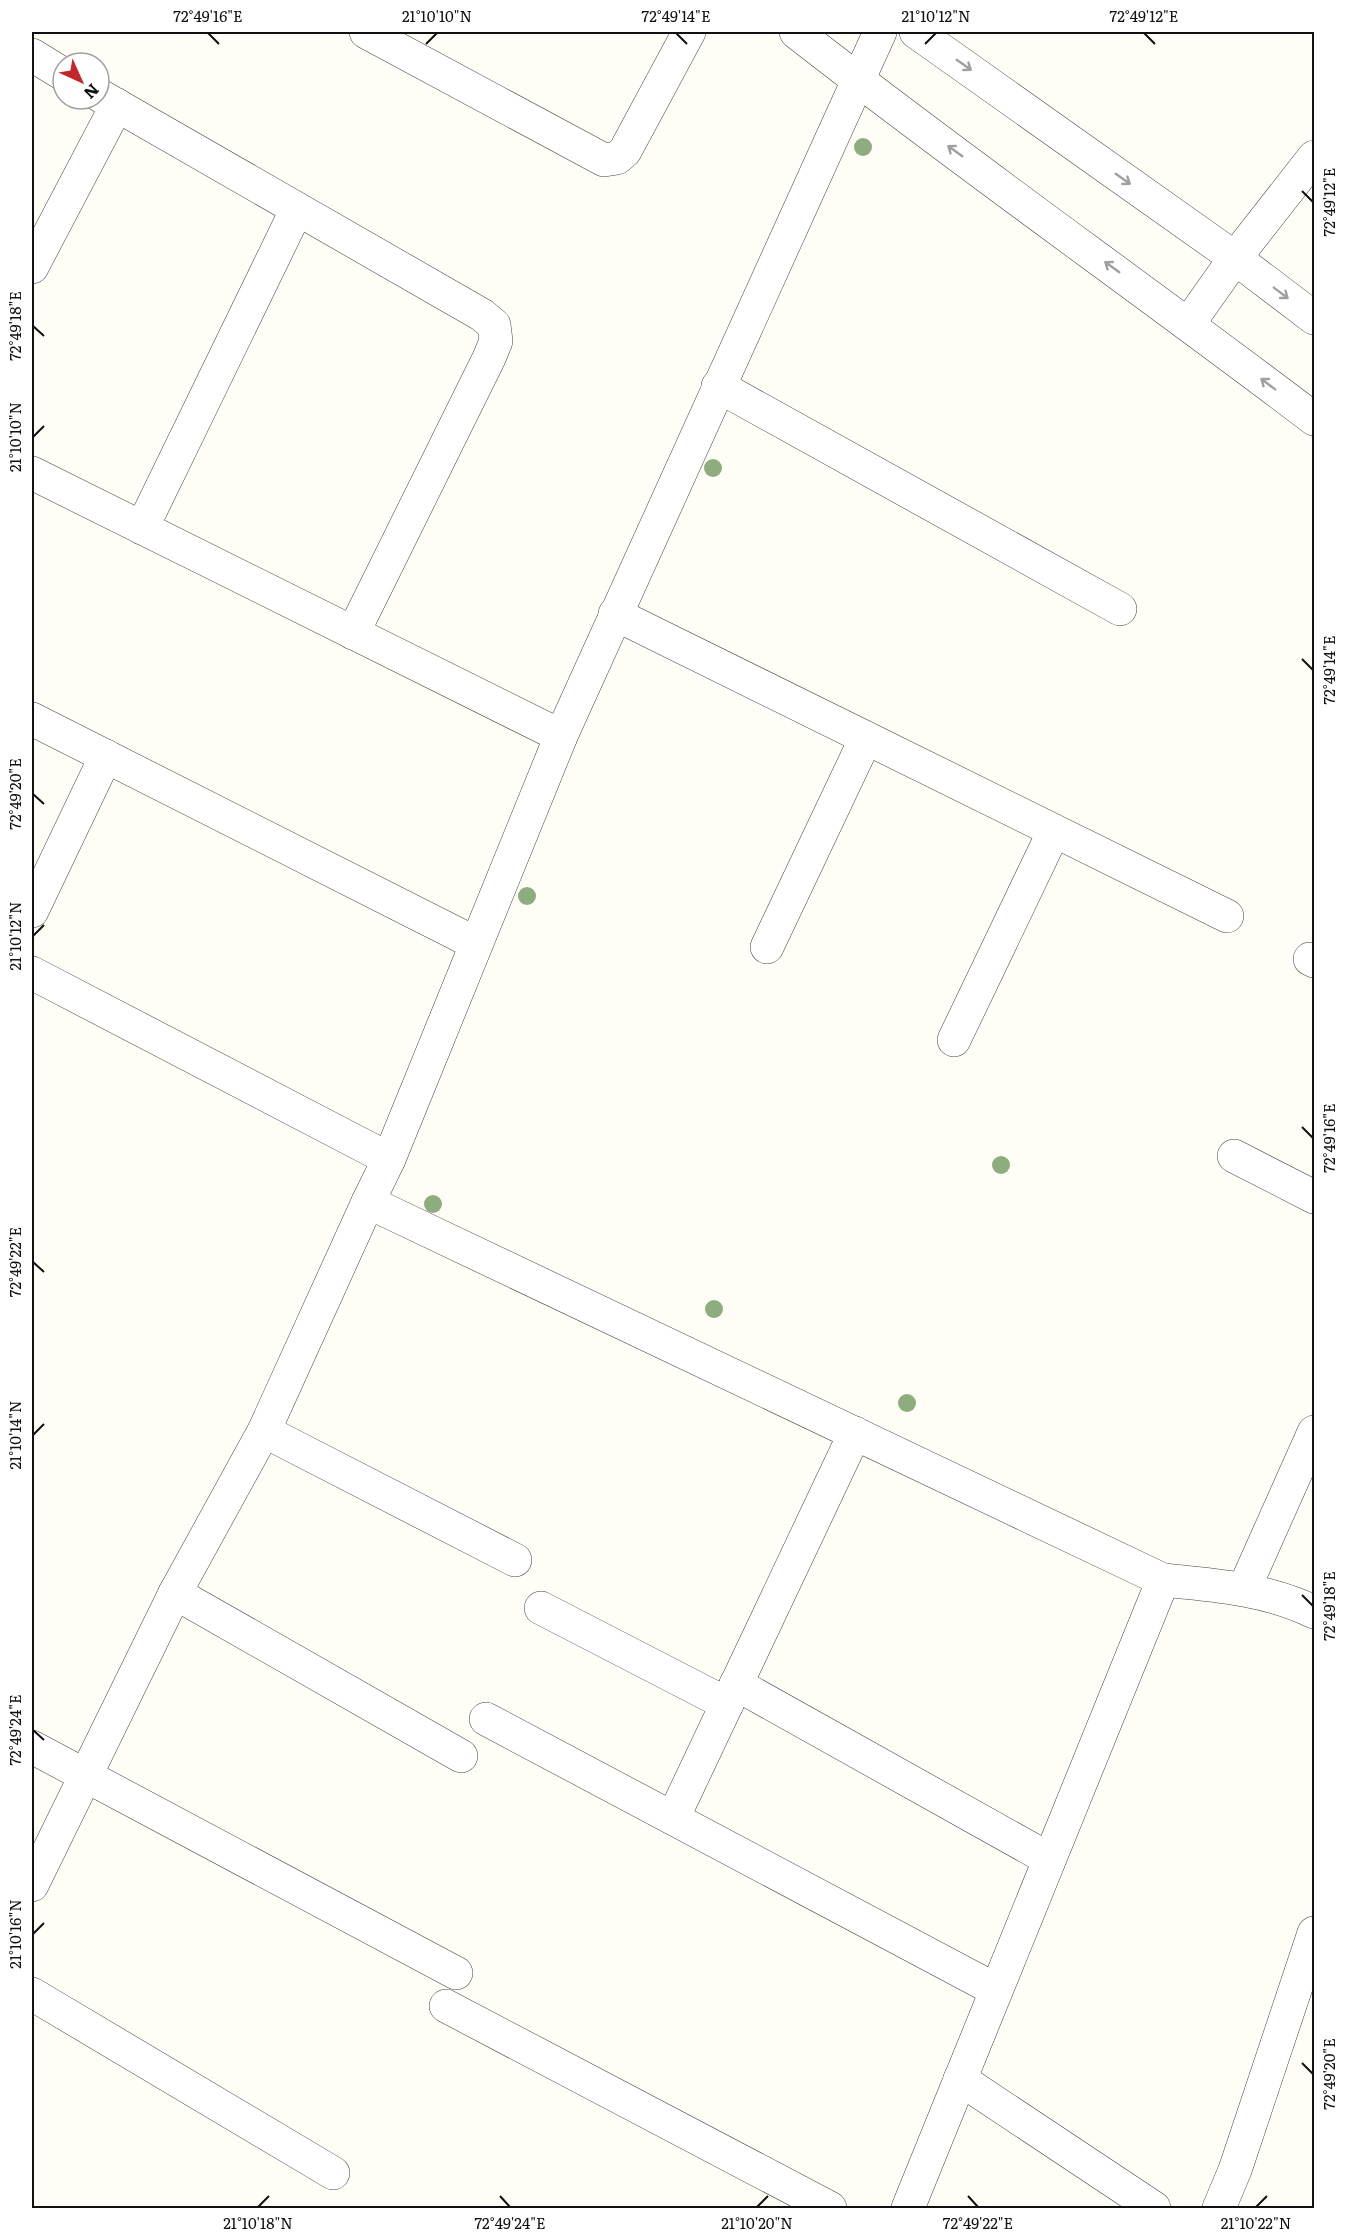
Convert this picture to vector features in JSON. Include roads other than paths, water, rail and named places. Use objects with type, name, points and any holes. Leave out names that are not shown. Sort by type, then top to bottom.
[{"type":"street","points":[[366,32],[604,160],[617,158],[625,151],[689,32]]},
{"type":"street","points":[[796,32],[857,80],[1189,323],[1314,419]]},
{"type":"street","points":[[32,1885],[175,1593],[264,1431],[389,1159],[561,736],[880,32]]},
{"type":"street","points":[[916,32],[1235,258],[1314,318]]},
{"type":"street","points":[[32,56],[51,67]]},
{"type":"street","points":[[111,102],[482,315],[494,325],[496,341],[353,633]]},
{"type":"street","points":[[32,267],[41,226],[102,111]]},
{"type":"street","points":[[1189,323],[1235,258],[1314,157]]},
{"type":"street","points":[[142,528],[297,209]]},
{"type":"street","points":[[718,386],[1120,609]]},
{"type":"street","points":[[32,473],[561,736]]},
{"type":"street","points":[[615,614],[1227,916]]},
{"type":"street","points":[[32,718],[475,943]]},
{"type":"street","points":[[767,947],[866,738]]},
{"type":"street","points":[[32,911],[106,756]]},
{"type":"street","points":[[954,1040],[1054,831]]},
{"type":"street","points":[[32,973],[389,1159]]},
{"type":"street","points":[[1234,1156],[1314,1197]]},
{"type":"street","points":[[368,1202],[1163,1580],[1244,1589],[1294,1602],[1314,1612]]},
{"type":"street","points":[[264,1431],[515,1560]]},
{"type":"street","points":[[1244,1589],[1314,1432]]},
{"type":"street","points":[[673,1818],[855,1433]]},
{"type":"street","points":[[908,2208],[1163,1580]]},
{"type":"street","points":[[175,1593],[461,1756]]},
{"type":"street","points":[[541,1608],[732,1694],[1049,1859]]},
{"type":"street","points":[[486,1719],[996,1990]]},
{"type":"street","points":[[32,1747],[456,1972]]},
{"type":"street","points":[[1219,2208],[1235,2170],[1314,1933]]},
{"type":"street","points":[[32,1994],[333,2173]]},
{"type":"street","points":[[446,2006],[830,2208]]},
{"type":"street","points":[[960,2079],[1154,2208]]}]
